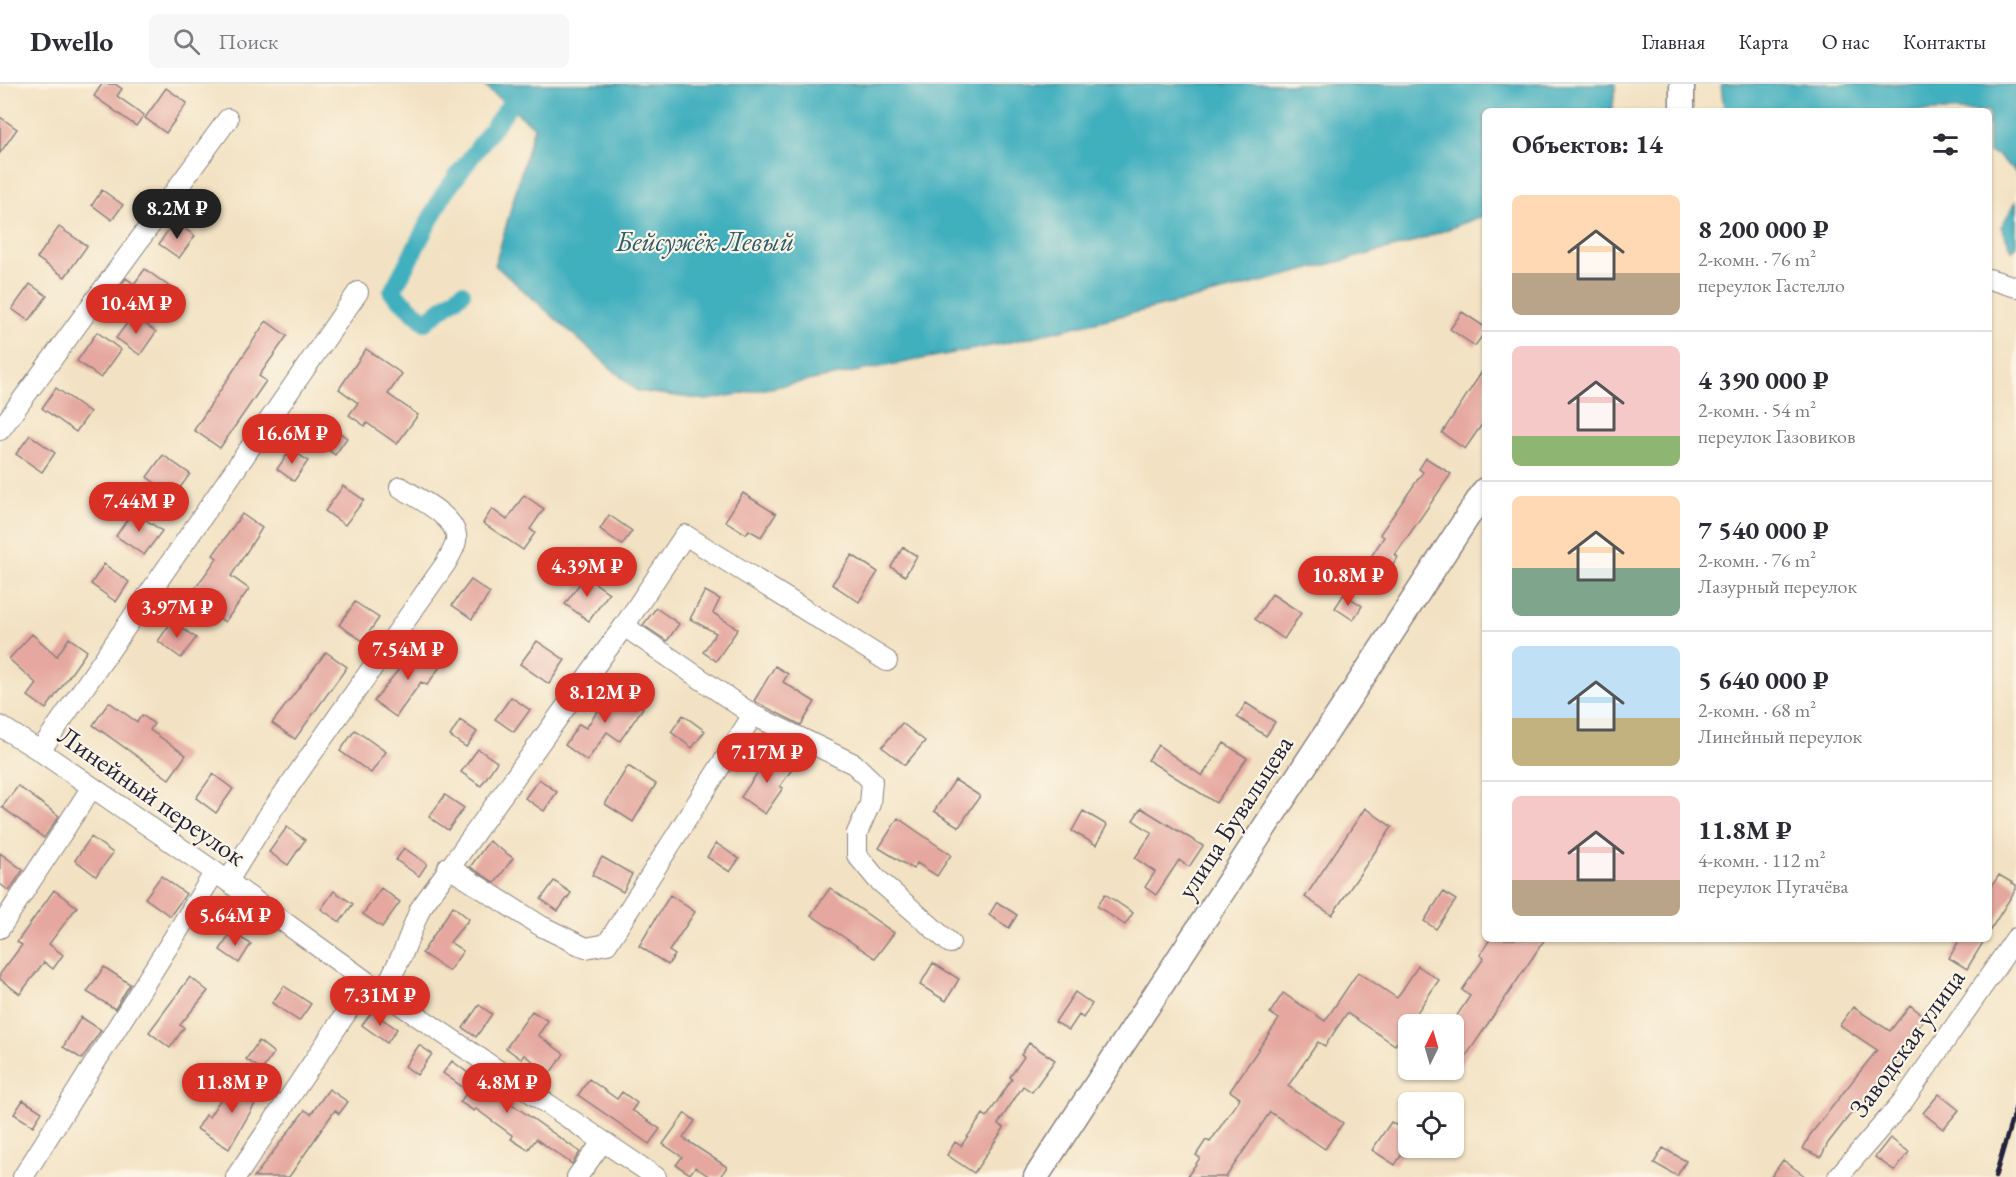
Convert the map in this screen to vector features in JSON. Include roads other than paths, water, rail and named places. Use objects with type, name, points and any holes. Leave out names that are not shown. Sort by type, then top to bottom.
[{"type":"street","points":[[1682,84],[1682,108]]},
{"type":"street","points":[[0,430],[228,119]]},
{"type":"street","points":[[1992,280],[2016,287]]},
{"type":"street","points":[[40,751],[358,292]]},
{"type":"street","points":[[23,1177],[221,876],[270,813],[446,563],[456,540],[453,526],[434,508],[400,487]]},
{"type":"street","name":"улица Бувальцева","points":[[1036,1177],[1482,495]]},
{"type":"street","points":[[236,1177],[375,987],[402,956],[420,909],[448,867],[624,626],[685,535],[886,661]]},
{"type":"street","points":[[624,626],[753,715],[854,764],[872,781],[870,804],[857,833],[857,855],[876,878],[950,944]]},
{"type":"street","points":[[448,867],[541,926],[586,948],[607,944],[753,715]]},
{"type":"street","name":"Линейный переулок","points":[[0,726],[221,876],[375,987],[656,1177]]},
{"type":"street","points":[[0,928],[92,787]]},
{"type":"street","name":"Заводская улица","points":[[1839,1177],[1904,1100],[2016,938]]},
{"type":"street","points":[[577,1177],[603,1141]]},
{"type":"water","name":"Бейсужёк Левый","points":[[482,84],[1616,84],[1612,108],[1482,108],[1482,216],[1411,243],[1230,290],[1006,343],[707,400],[637,391],[495,265],[534,127]]},
{"type":"water","points":[[1721,84],[2016,84],[2016,173],[1998,155],[1992,154],[1992,108],[1724,108]]},
{"type":"water","points":[[2016,201],[2016,247],[2012,250],[2001,227]]},
{"type":"waterway","points":[[462,293],[425,322],[392,292],[443,195],[509,106]]},
{"type":"railway","points":[[1995,1177],[2016,1106]]}]
